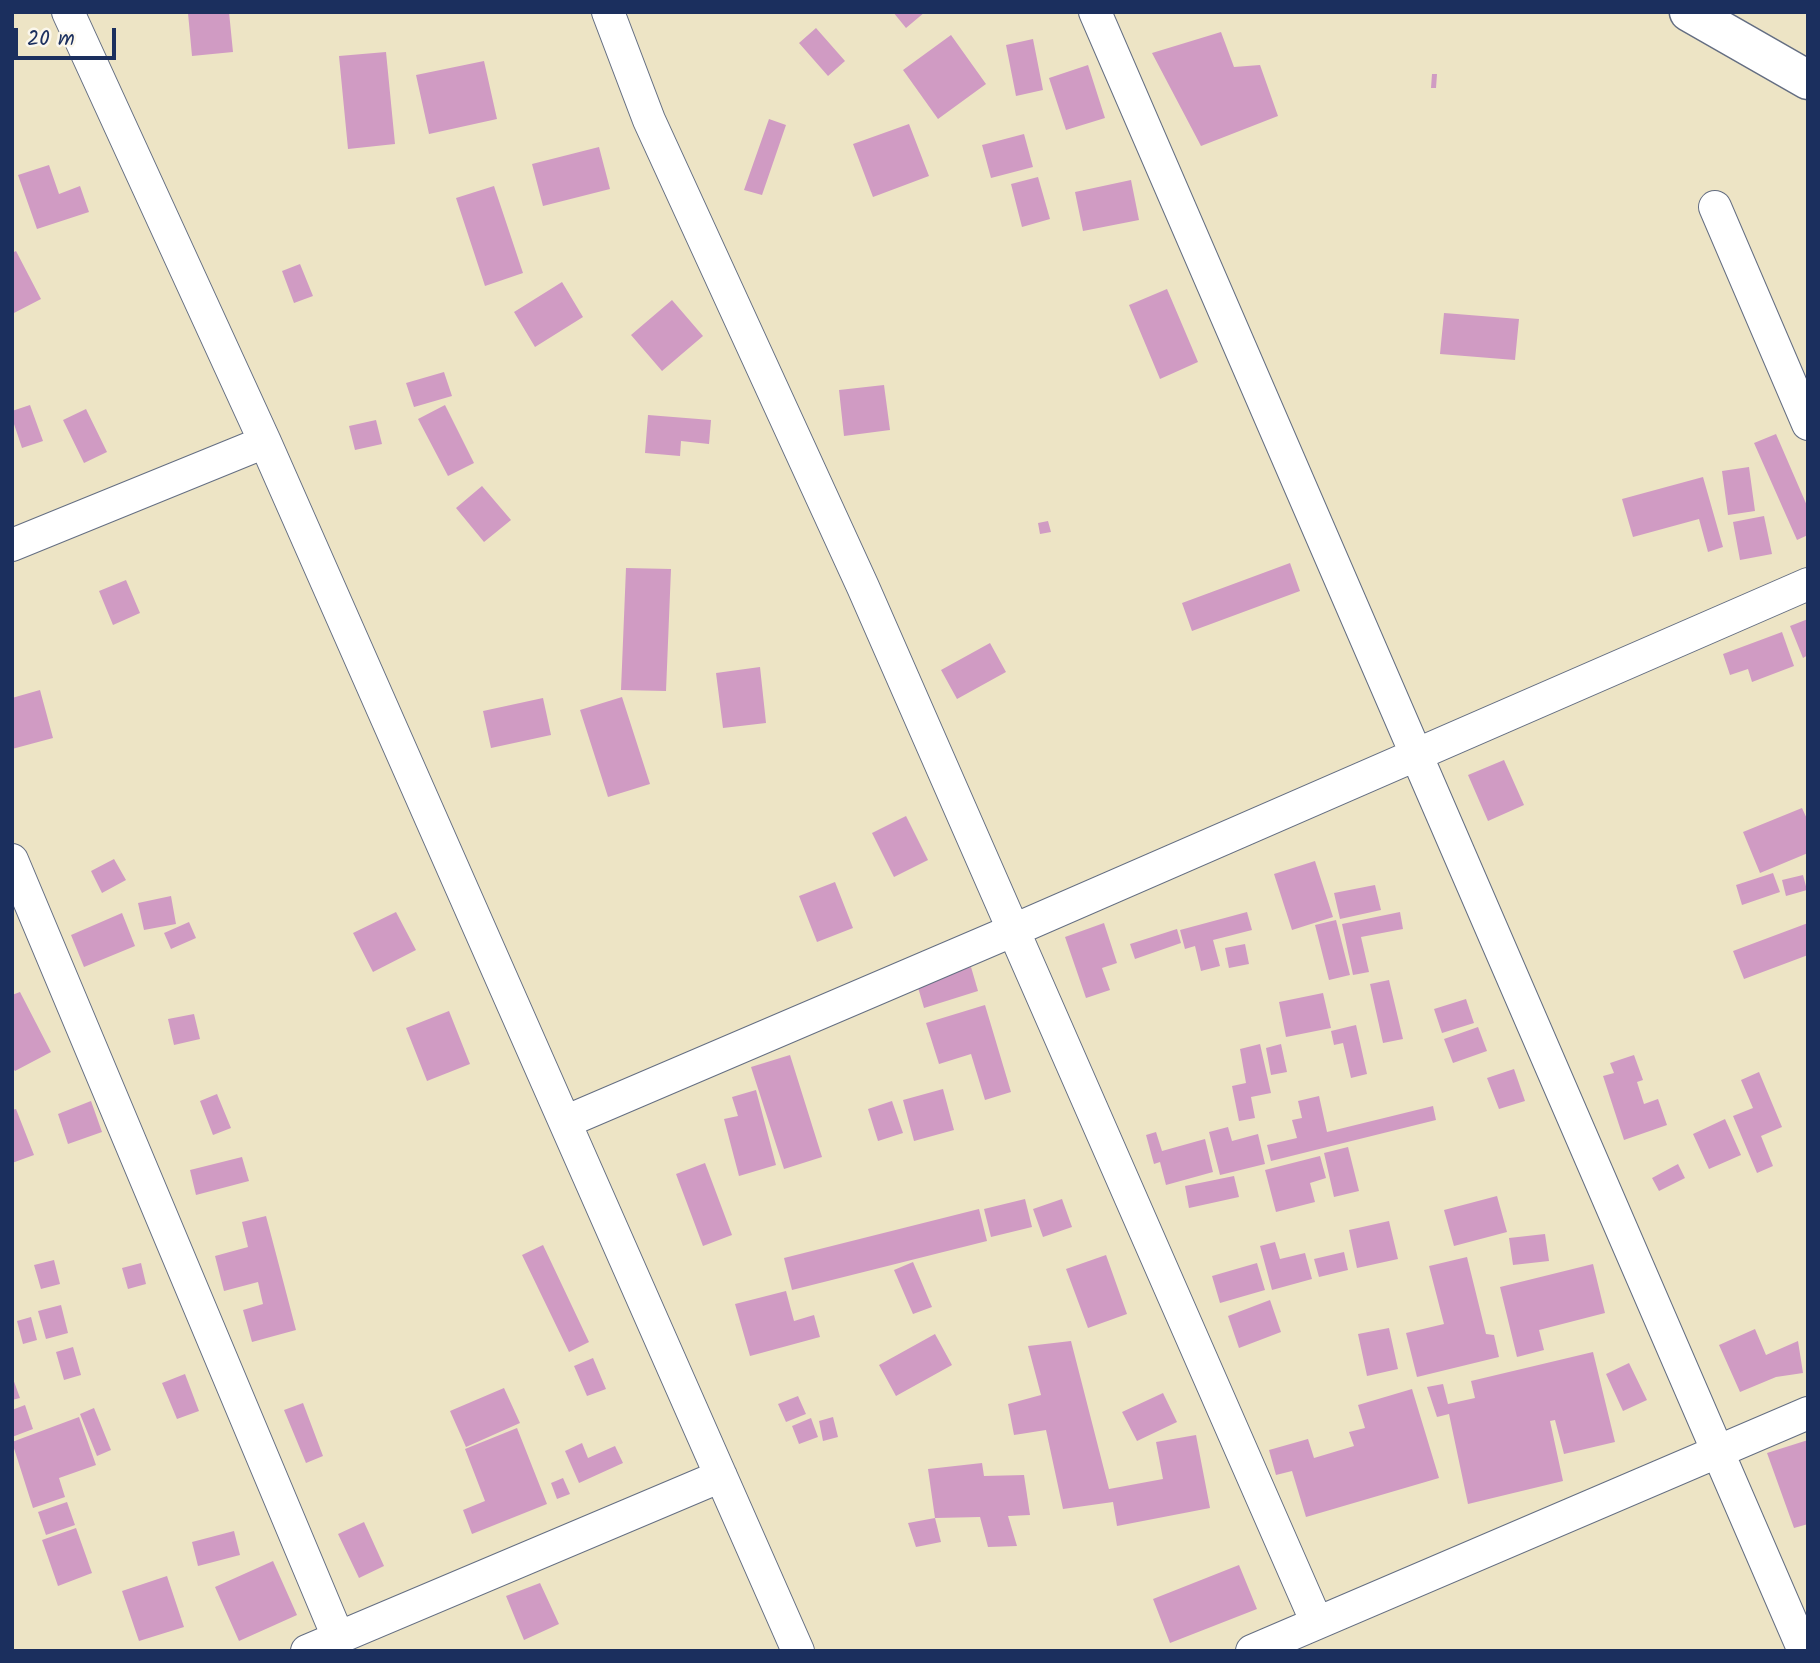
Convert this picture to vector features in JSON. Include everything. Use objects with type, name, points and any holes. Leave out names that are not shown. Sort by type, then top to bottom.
[{"type":"highway","points":[[1689,12],[1808,80]]},
{"type":"street","points":[[68,12],[265,442],[798,1651]]},
{"type":"street","points":[[608,12],[649,120],[863,587],[1317,1623]]},
{"type":"street","points":[[1095,12],[1804,1651]]},
{"type":"street","points":[[1715,207],[1808,424]]},
{"type":"street","points":[[12,545],[265,442]]},
{"type":"street","points":[[565,1122],[1014,930],[1808,584]]},
{"type":"street","points":[[12,860],[338,1637]]},
{"type":"street","points":[[1252,1651],[1808,1413]]},
{"type":"street","points":[[307,1651],[721,1476]]},
{"type":"building","points":[[229,12],[233,52],[192,56],[188,13]]},
{"type":"building","points":[[893,12],[925,12],[906,28]]},
{"type":"building","points":[[816,28],[845,61],[828,76],[799,43]]},
{"type":"building","points":[[1221,32],[1234,67],[1260,65],[1278,116],[1201,146],[1152,53]]},
{"type":"building","points":[[951,35],[986,84],[938,119],[903,70]]},
{"type":"building","points":[[1033,39],[1043,90],[1016,96],[1006,45]]},
{"type":"building","points":[[386,52],[395,144],[348,149],[339,56]]},
{"type":"building","points":[[484,61],[497,119],[429,134],[416,75]]},
{"type":"building","points":[[1088,65],[1105,118],[1066,130],[1049,78]]},
{"type":"building","points":[[1432,74],[1437,74],[1436,88],[1431,88]]},
{"type":"building","points":[[769,119],[786,125],[762,195],[744,190]]},
{"type":"building","points":[[909,124],[929,176],[873,197],[853,144]]},
{"type":"building","points":[[1024,134],[1033,167],[991,178],[982,145]]},
{"type":"building","points":[[599,147],[610,189],[543,206],[532,164]]},
{"type":"building","points":[[49,165],[59,194],[80,186],[89,212],[37,229],[18,175]]},
{"type":"building","points":[[1038,177],[1050,219],[1022,227],[1011,184]]},
{"type":"building","points":[[1131,180],[1139,220],[1083,231],[1075,192]]},
{"type":"building","points":[[494,186],[523,273],[485,286],[456,198]]},
{"type":"building","points":[[16,251],[41,299],[12,314],[12,253]]},
{"type":"building","points":[[300,264],[313,296],[294,303],[282,271]]},
{"type":"building","points":[[562,282],[583,317],[535,347],[514,312]]},
{"type":"building","points":[[1167,289],[1198,362],[1160,379],[1129,305]]},
{"type":"building","points":[[672,300],[703,336],[662,371],[631,335]]},
{"type":"building","points":[[1444,313],[1519,319],[1515,360],[1440,354]]},
{"type":"building","points":[[444,372],[452,396],[414,407],[406,383]]},
{"type":"building","points":[[884,385],[890,430],[844,436],[839,390]]},
{"type":"building","points":[[30,405],[43,441],[22,448],[12,411]]},
{"type":"building","points":[[445,405],[474,463],[448,476],[418,419]]},
{"type":"building","points":[[86,409],[107,452],[84,463],[63,420]]},
{"type":"building","points":[[648,415],[711,420],[709,444],[681,441],[680,456],[645,453]]},
{"type":"building","points":[[376,420],[382,444],[355,450],[349,426]]},
{"type":"building","points":[[1776,434],[1808,508],[1808,535],[1797,540],[1754,443]]},
{"type":"building","points":[[1749,467],[1755,511],[1728,515],[1722,471]]},
{"type":"building","points":[[1703,477],[1723,547],[1708,552],[1699,519],[1633,537],[1622,499]]},
{"type":"building","points":[[482,486],[511,520],[484,542],[456,508]]},
{"type":"building","points":[[1764,516],[1772,554],[1740,560],[1733,522]]},
{"type":"building","points":[[1048,521],[1051,532],[1040,534],[1038,523]]},
{"type":"building","points":[[1290,563],[1300,591],[1192,631],[1182,603]]},
{"type":"building","points":[[626,568],[671,569],[666,691],[621,690]]},
{"type":"building","points":[[126,580],[140,613],[113,625],[99,591]]},
{"type":"building","points":[[1808,619],[1808,655],[1803,658],[1790,626]]},
{"type":"building","points":[[1782,632],[1794,666],[1752,682],[1748,669],[1730,675],[1723,654]]},
{"type":"building","points":[[990,643],[1006,672],[957,699],[941,670]]},
{"type":"building","points":[[760,667],[766,723],[723,728],[716,673]]},
{"type":"building","points":[[40,690],[53,738],[12,749],[12,698]]},
{"type":"building","points":[[622,697],[650,784],[608,797],[580,710]]},
{"type":"building","points":[[543,698],[551,735],[491,748],[483,711]]},
{"type":"building","points":[[1504,760],[1524,805],[1488,821],[1468,775]]},
{"type":"building","points":[[1802,808],[1808,821],[1808,853],[1760,873],[1743,832]]},
{"type":"building","points":[[906,816],[928,860],[894,877],[872,833]]},
{"type":"building","points":[[114,859],[126,880],[102,893],[91,871]]},
{"type":"building","points":[[1315,861],[1333,917],[1292,930],[1274,874]]},
{"type":"building","points":[[1773,873],[1780,892],[1742,905],[1736,885]]},
{"type":"building","points":[[1803,875],[1807,890],[1786,896],[1782,880]]},
{"type":"building","points":[[835,882],[853,928],[817,942],[799,896]]},
{"type":"building","points":[[1375,885],[1381,910],[1340,919],[1334,893]]},
{"type":"building","points":[[171,896],[176,924],[144,930],[138,903]]},
{"type":"building","points":[[396,912],[416,950],[373,972],[353,933]]},
{"type":"building","points":[[1247,912],[1252,930],[1213,940],[1220,966],[1201,971],[1195,946],[1185,949],[1180,930]]},
{"type":"building","points":[[1400,912],[1403,929],[1361,937],[1369,972],[1353,975],[1342,924]]},
{"type":"building","points":[[122,913],[135,946],[84,967],[71,935]]},
{"type":"building","points":[[1336,920],[1350,975],[1329,980],[1315,925]]},
{"type":"building","points":[[189,922],[196,938],[171,949],[164,933]]},
{"type":"building","points":[[1104,923],[1117,963],[1102,968],[1110,990],[1086,998],[1065,937]]},
{"type":"building","points":[[1808,923],[1808,955],[1744,979],[1733,951]]},
{"type":"building","points":[[1177,929],[1181,943],[1135,959],[1130,944]]},
{"type":"building","points":[[1245,944],[1249,964],[1229,968],[1225,948]]},
{"type":"building","points":[[971,967],[978,991],[924,1008],[917,984]]},
{"type":"building","points":[[1389,980],[1403,1039],[1383,1043],[1370,984]]},
{"type":"building","points":[[20,992],[51,1052],[15,1071],[12,1067],[12,995]]},
{"type":"building","points":[[1323,993],[1331,1028],[1286,1037],[1279,1002]]},
{"type":"building","points":[[1466,999],[1474,1023],[1442,1033],[1434,1009]]},
{"type":"building","points":[[985,1005],[1011,1092],[985,1100],[971,1054],[939,1064],[926,1023]]},
{"type":"building","points":[[449,1011],[470,1064],[427,1081],[406,1028]]},
{"type":"building","points":[[194,1014],[200,1039],[174,1045],[168,1019]]},
{"type":"building","points":[[1356,1025],[1367,1074],[1351,1078],[1343,1043],[1334,1045],[1331,1031]]},
{"type":"building","points":[[1478,1027],[1487,1051],[1453,1063],[1444,1039]]},
{"type":"building","points":[[1260,1044],[1271,1093],[1251,1097],[1255,1118],[1239,1121],[1232,1086],[1246,1083],[1240,1049]]},
{"type":"building","points":[[1281,1044],[1287,1072],[1271,1075],[1266,1048]]},
{"type":"building","points":[[790,1055],[822,1157],[784,1169],[751,1067]]},
{"type":"building","points":[[1634,1055],[1643,1080],[1637,1082],[1644,1104],[1658,1099],[1667,1125],[1624,1140],[1603,1076],[1614,1073],[1610,1063]]},
{"type":"building","points":[[1514,1069],[1525,1101],[1499,1109],[1487,1078]]},
{"type":"building","points":[[1759,1072],[1782,1127],[1761,1136],[1773,1166],[1757,1173],[1733,1116],[1753,1108],[1741,1080]]},
{"type":"building","points":[[943,1089],[954,1130],[914,1141],[903,1100]]},
{"type":"building","points":[[756,1090],[776,1165],[739,1176],[724,1119],[738,1116],[732,1097]]},
{"type":"building","points":[[217,1094],[231,1128],[213,1135],[200,1101]]},
{"type":"building","points":[[1319,1096],[1327,1132],[1433,1106],[1436,1120],[1271,1161],[1267,1145],[1297,1138],[1292,1120],[1302,1118],[1298,1101]]},
{"type":"building","points":[[91,1101],[102,1132],[68,1144],[58,1114]]},
{"type":"building","points":[[892,1101],[903,1133],[878,1141],[868,1109]]},
{"type":"building","points":[[16,1109],[34,1155],[12,1163],[12,1110]]},
{"type":"building","points":[[1725,1119],[1741,1155],[1709,1169],[1693,1134]]},
{"type":"building","points":[[1228,1127],[1232,1141],[1258,1134],[1265,1164],[1220,1175],[1209,1132]]},
{"type":"building","points":[[1156,1132],[1162,1151],[1205,1139],[1213,1172],[1166,1185],[1160,1162],[1154,1164],[1146,1135]]},
{"type":"building","points":[[1348,1147],[1359,1191],[1334,1197],[1324,1153]]},
{"type":"building","points":[[1320,1156],[1326,1178],[1310,1183],[1315,1202],[1276,1212],[1265,1170]]},
{"type":"building","points":[[242,1157],[249,1181],[196,1195],[190,1170]]},
{"type":"building","points":[[705,1163],[732,1235],[703,1246],[676,1174]]},
{"type":"building","points":[[1678,1164],[1685,1178],[1659,1191],[1652,1178]]},
{"type":"building","points":[[1234,1176],[1239,1197],[1189,1208],[1185,1186]]},
{"type":"building","points":[[1497,1196],[1507,1232],[1454,1246],[1444,1210]]},
{"type":"building","points":[[1025,1199],[1032,1227],[991,1237],[984,1209]]},
{"type":"building","points":[[1062,1199],[1072,1227],[1043,1237],[1033,1209]]},
{"type":"building","points":[[979,1209],[987,1241],[792,1290],[784,1258]]},
{"type":"building","points":[[266,1216],[296,1330],[252,1342],[243,1310],[263,1304],[258,1282],[224,1291],[215,1256],[248,1247],[242,1222]]},
{"type":"building","points":[[1389,1221],[1398,1259],[1357,1268],[1349,1230]]},
{"type":"building","points":[[1545,1234],[1549,1261],[1513,1265],[1509,1238]]},
{"type":"building","points":[[1275,1242],[1280,1259],[1305,1253],[1312,1279],[1272,1290],[1260,1246]]},
{"type":"building","points":[[543,1245],[589,1342],[569,1352],[522,1255]]},
{"type":"building","points":[[1344,1252],[1348,1270],[1319,1277],[1314,1259]]},
{"type":"building","points":[[1106,1255],[1127,1314],[1088,1328],[1066,1269]]},
{"type":"building","points":[[1467,1257],[1486,1334],[1494,1335],[1499,1357],[1417,1377],[1406,1333],[1444,1324],[1429,1266]]},
{"type":"building","points":[[54,1260],[60,1284],[41,1289],[34,1265]]},
{"type":"building","points":[[913,1262],[932,1307],[913,1314],[894,1270]]},
{"type":"building","points":[[141,1263],[146,1284],[128,1289],[122,1268]]},
{"type":"building","points":[[1257,1263],[1265,1290],[1220,1303],[1212,1276]]},
{"type":"building","points":[[1593,1264],[1605,1313],[1539,1330],[1544,1350],[1517,1357],[1500,1287]]},
{"type":"building","points":[[786,1291],[794,1321],[814,1315],[820,1337],[750,1356],[735,1304]]},
{"type":"building","points":[[1270,1300],[1281,1332],[1239,1348],[1228,1316]]},
{"type":"building","points":[[61,1305],[68,1333],[46,1339],[38,1311]]},
{"type":"building","points":[[31,1317],[37,1340],[23,1344],[17,1321]]},
{"type":"building","points":[[1389,1328],[1398,1369],[1367,1376],[1358,1334]]},
{"type":"building","points":[[1755,1329],[1766,1355],[1798,1341],[1803,1373],[1776,1377],[1740,1392],[1719,1345]]},
{"type":"building","points":[[935,1334],[952,1365],[896,1396],[879,1365]]},
{"type":"building","points":[[1071,1341],[1109,1489],[1163,1479],[1156,1442],[1196,1435],[1210,1508],[1117,1526],[1113,1502],[1063,1509],[1046,1430],[1014,1435],[1008,1404],[1041,1395],[1028,1346]]},
{"type":"building","points":[[73,1347],[81,1375],[64,1380],[56,1352]]},
{"type":"building","points":[[1593,1352],[1615,1442],[1564,1454],[1555,1420],[1550,1421],[1563,1481],[1468,1504],[1449,1414],[1437,1417],[1427,1387],[1443,1384],[1448,1404],[1475,1398],[1471,1381]]},
{"type":"building","points":[[593,1358],[606,1389],[587,1396],[574,1366]]},
{"type":"building","points":[[1629,1363],[1647,1400],[1623,1411],[1606,1374]]},
{"type":"building","points":[[185,1374],[199,1411],[177,1419],[162,1383]]},
{"type":"building","points":[[12,1376],[20,1398],[12,1400]]},
{"type":"building","points":[[504,1388],[520,1423],[466,1447],[450,1411]]},
{"type":"building","points":[[1412,1389],[1439,1478],[1306,1517],[1292,1471],[1276,1475],[1269,1450],[1308,1439],[1314,1458],[1354,1446],[1349,1432],[1365,1428],[1358,1405]]},
{"type":"building","points":[[1163,1393],[1177,1422],[1137,1441],[1122,1412]]},
{"type":"building","points":[[798,1396],[806,1414],[786,1422],[778,1404]]},
{"type":"building","points":[[303,1403],[323,1456],[306,1463],[284,1410]]},
{"type":"building","points":[[25,1405],[33,1429],[12,1437],[12,1410]]},
{"type":"building","points":[[94,1408],[111,1450],[97,1456],[80,1414]]},
{"type":"building","points":[[79,1417],[96,1465],[59,1478],[65,1497],[33,1508],[12,1442]]},
{"type":"building","points":[[833,1417],[838,1437],[823,1441],[819,1421]]},
{"type":"building","points":[[811,1418],[818,1437],[799,1444],[792,1426]]},
{"type":"building","points":[[517,1428],[547,1504],[472,1534],[463,1510],[485,1501],[465,1449]]},
{"type":"building","points":[[1808,1440],[1808,1524],[1794,1528],[1767,1453]]},
{"type":"building","points":[[582,1443],[588,1458],[615,1446],[623,1463],[579,1483],[565,1451]]},
{"type":"building","points":[[982,1463],[984,1476],[1024,1475],[1030,1515],[1008,1516],[1017,1546],[988,1547],[980,1517],[935,1518],[928,1469]]},
{"type":"building","points":[[563,1478],[570,1494],[557,1499],[551,1483]]},
{"type":"building","points":[[67,1502],[75,1525],[46,1535],[38,1512]]},
{"type":"building","points":[[935,1518],[941,1542],[916,1547],[908,1523]]},
{"type":"building","points":[[364,1522],[384,1566],[359,1578],[338,1534]]},
{"type":"building","points":[[76,1528],[92,1573],[58,1586],[42,1540]]},
{"type":"building","points":[[234,1531],[240,1555],[198,1566],[192,1542]]},
{"type":"building","points":[[273,1561],[297,1615],[239,1641],[215,1587]]},
{"type":"building","points":[[1239,1565],[1257,1609],[1170,1643],[1153,1599]]},
{"type":"building","points":[[167,1576],[184,1627],[139,1641],[122,1591]]},
{"type":"building","points":[[540,1583],[559,1624],[524,1640],[506,1596]]}]
